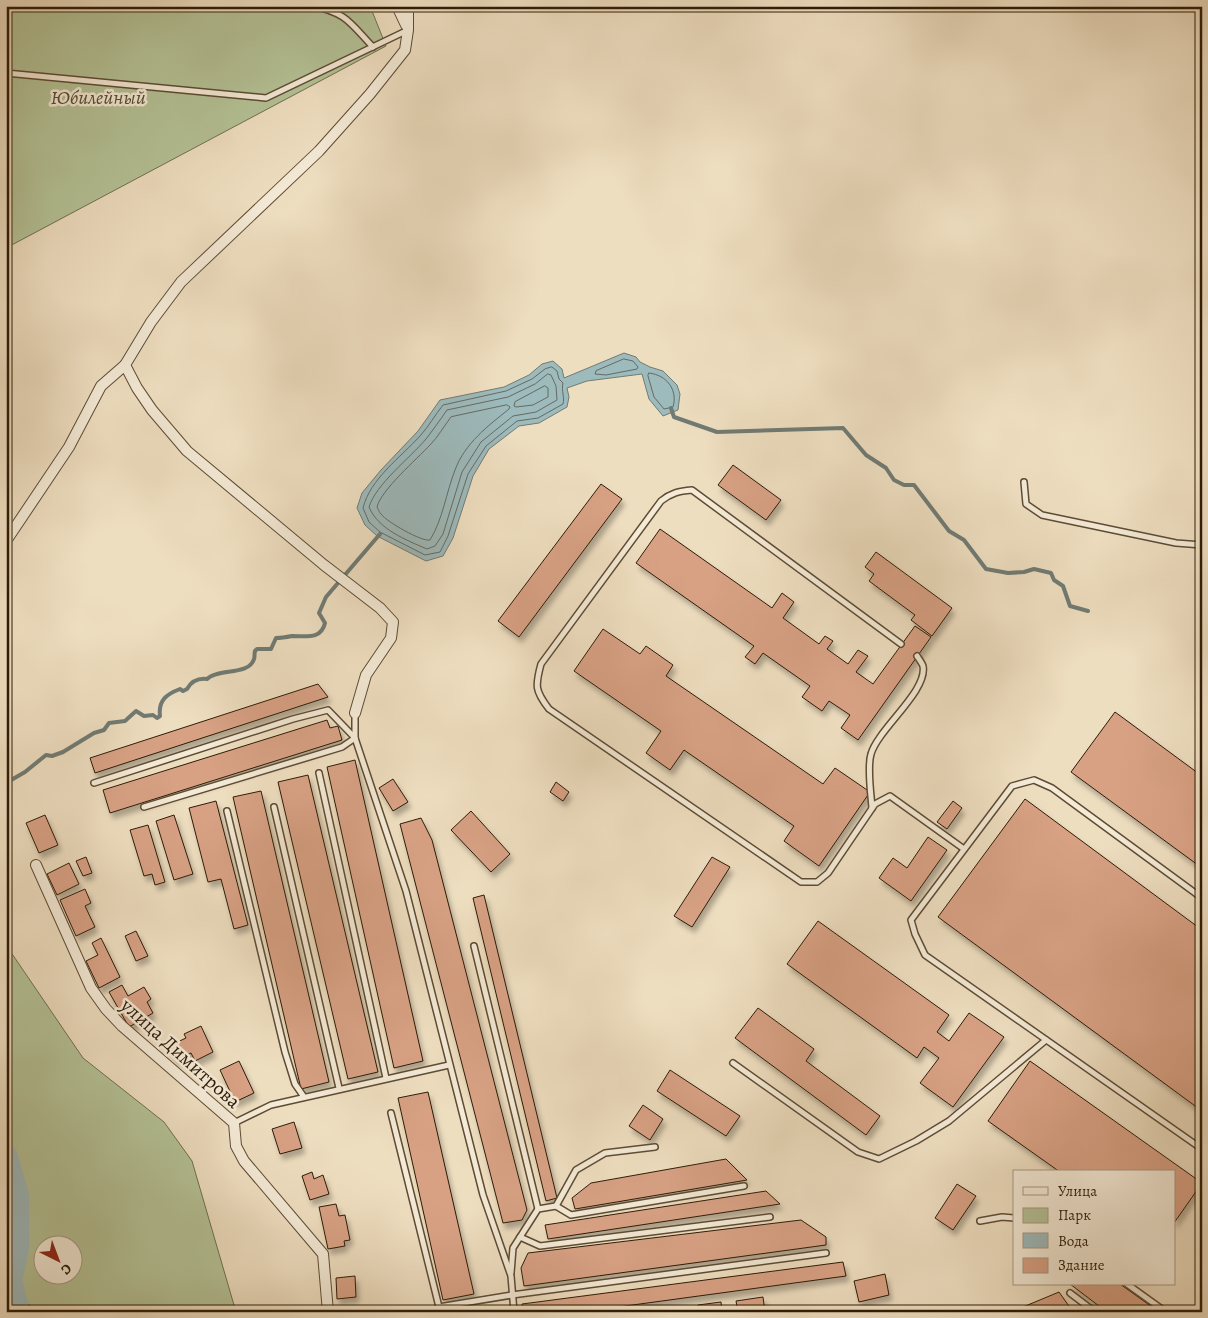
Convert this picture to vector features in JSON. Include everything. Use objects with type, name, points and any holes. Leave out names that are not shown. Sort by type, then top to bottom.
[{"type":"street","points":[[397,6],[408,30]]},
{"type":"street","points":[[6,541],[68,447],[101,386],[125,365],[151,322],[181,282],[319,151],[370,94],[405,50],[408,30],[408,6]]},
{"type":"street","points":[[125,365],[137,388],[152,410],[187,451],[324,566],[380,608],[393,622],[390,638],[366,675],[355,713]]},
{"type":"street","name":"улица Димитрова","points":[[36,865],[91,988],[106,1009],[122,1026],[234,1123],[236,1146],[244,1161],[323,1254],[328,1312]]},
{"type":"lane","points":[[313,6],[340,14],[350,21],[373,47]]},
{"type":"lane","points":[[6,72],[266,98],[408,30]]},
{"type":"lane","points":[[1024,482],[1026,504],[1042,515],[1176,543],[1202,545]]},
{"type":"lane","points":[[901,644],[692,490],[679,491],[668,495],[661,501],[541,664],[536,683],[539,696],[549,709],[801,882],[817,882],[828,873],[875,804],[890,796],[964,850]]},
{"type":"lane","points":[[872,808],[871,754],[883,732],[907,702],[922,679],[923,666],[917,656]]},
{"type":"lane","points":[[94,783],[328,710],[355,738]]},
{"type":"lane","points":[[355,713],[355,738],[406,891],[483,1195],[511,1276]]},
{"type":"lane","points":[[144,807],[342,747],[355,738]]},
{"type":"lane","points":[[319,774],[386,1078]]},
{"type":"lane","points":[[1202,898],[1052,788],[1034,780],[1012,786],[911,920],[925,955],[1202,1149]]},
{"type":"lane","points":[[274,807],[339,1088]]},
{"type":"lane","points":[[227,811],[285,1052],[295,1084],[304,1097]]},
{"type":"lane","points":[[474,946],[538,1209],[512,1248],[511,1276],[514,1312]]},
{"type":"lane","points":[[733,1063],[858,1152],[879,1159],[916,1141],[949,1121],[1046,1040]]},
{"type":"lane","points":[[234,1123],[271,1105],[339,1088],[449,1065]]},
{"type":"lane","points":[[391,1113],[439,1307],[512,1295],[826,1253]]},
{"type":"lane","points":[[556,1206],[576,1170],[605,1153],[655,1148]]},
{"type":"lane","points":[[538,1209],[556,1206],[571,1215],[744,1186]]},
{"type":"lane","points":[[520,1237],[540,1246],[770,1217]]},
{"type":"lane","points":[[980,1221],[1002,1217],[1013,1218]]},
{"type":"lane","points":[[1130,1286],[1166,1312]]},
{"type":"lane","points":[[1070,1293],[1095,1312]]},
{"type":"green space","name":"Юбилейный","points":[[6,6],[370,6],[386,46],[6,248]]},
{"type":"green space","points":[[6,945],[83,1058],[164,1122],[192,1161],[236,1312],[40,1312],[6,1289]]},
{"type":"water","points":[[624,353],[636,357],[640,362],[650,367],[663,371],[677,385],[680,394],[678,410],[663,416],[649,399],[642,374],[587,381],[567,388],[569,397],[567,407],[539,423],[519,426],[489,449],[473,476],[453,538],[443,556],[426,561],[377,536],[365,525],[357,508],[362,493],[418,431],[440,400],[504,387],[529,375],[542,364],[553,361],[562,369],[564,378]]},
{"type":"building","points":[[733,465],[781,500],[766,520],[718,485]]},
{"type":"building","points":[[601,484],[622,499],[519,637],[498,621]]},
{"type":"building","points":[[660,529],[772,608],[782,593],[794,602],[783,618],[819,644],[825,636],[833,641],[827,649],[848,664],[858,650],[868,656],[856,672],[873,684],[915,626],[931,637],[858,740],[841,728],[850,715],[829,701],[822,711],[802,697],[810,686],[763,653],[755,664],[745,657],[754,646],[636,563]]},
{"type":"building","points":[[876,552],[952,608],[932,636],[911,620],[915,615],[869,581],[874,574],[865,567]]},
{"type":"building","points":[[603,629],[640,654],[646,646],[673,665],[666,676],[823,784],[835,768],[870,792],[819,866],[784,841],[794,826],[684,750],[670,770],[646,753],[661,731],[574,671]]},
{"type":"building","points":[[318,684],[328,697],[95,773],[90,758]]},
{"type":"building","points":[[1115,712],[1202,776],[1202,868],[1071,772]]},
{"type":"building","points":[[327,720],[330,728],[338,726],[342,740],[110,813],[103,790]]},
{"type":"building","points":[[355,760],[423,1061],[394,1068],[327,767]]},
{"type":"building","points":[[308,775],[378,1072],[348,1079],[278,782]]},
{"type":"building","points":[[393,779],[408,802],[393,811],[379,788]]},
{"type":"building","points":[[556,782],[569,792],[563,801],[550,792]]},
{"type":"building","points":[[261,791],[329,1082],[301,1089],[233,797]]},
{"type":"building","points":[[1025,799],[1202,930],[1202,1111],[938,917]]},
{"type":"building","points":[[216,801],[248,925],[234,929],[221,879],[208,882],[189,808]]},
{"type":"building","points":[[953,801],[962,808],[947,829],[937,822]]},
{"type":"building","points":[[471,811],[510,854],[491,872],[451,830]]},
{"type":"building","points":[[45,815],[58,845],[39,853],[26,823]]},
{"type":"building","points":[[174,815],[193,874],[174,880],[156,821]]},
{"type":"building","points":[[421,818],[432,840],[527,1210],[522,1220],[503,1223],[400,824]]},
{"type":"building","points":[[148,825],[165,882],[155,885],[152,874],[144,876],[130,830]]},
{"type":"building","points":[[928,837],[947,850],[911,901],[879,878],[893,858],[907,868]]},
{"type":"building","points":[[86,857],[92,873],[83,876],[76,861]]},
{"type":"building","points":[[712,857],[730,867],[692,927],[674,916]]},
{"type":"building","points":[[69,863],[79,884],[57,895],[47,874]]},
{"type":"building","points":[[85,889],[91,903],[85,906],[95,927],[76,936],[60,900]]},
{"type":"building","points":[[484,895],[557,1198],[546,1201],[473,898]]},
{"type":"building","points":[[818,921],[949,1015],[937,1032],[949,1041],[969,1013],[1004,1037],[953,1107],[920,1083],[939,1058],[924,1047],[917,1058],[787,964]]},
{"type":"building","points":[[136,931],[148,956],[136,961],[125,936]]},
{"type":"building","points":[[101,938],[120,977],[99,988],[86,961],[98,955],[92,943]]},
{"type":"building","points":[[122,985],[128,996],[144,987],[151,999],[147,1002],[153,1013],[129,1027],[109,992]]},
{"type":"building","points":[[758,1008],[814,1049],[806,1061],[880,1116],[866,1135],[735,1038]]},
{"type":"building","points":[[201,1026],[213,1052],[195,1061],[191,1053],[176,1060],[169,1046],[186,1038],[184,1034]]},
{"type":"building","points":[[239,1061],[254,1093],[235,1102],[220,1070]]},
{"type":"building","points":[[1030,1061],[1202,1183],[1176,1220],[1176,1170],[1057,1170],[988,1121]]},
{"type":"building","points":[[670,1070],[740,1116],[726,1136],[657,1091]]},
{"type":"building","points":[[428,1092],[474,1294],[443,1300],[398,1098]]},
{"type":"building","points":[[643,1105],[663,1119],[650,1140],[629,1126]]},
{"type":"building","points":[[294,1122],[302,1148],[280,1154],[272,1129]]},
{"type":"building","points":[[726,1159],[747,1180],[575,1209],[572,1198],[591,1183]]},
{"type":"building","points":[[312,1172],[314,1179],[323,1175],[329,1194],[310,1200],[302,1176]]},
{"type":"building","points":[[957,1184],[976,1196],[953,1230],[935,1218]]},
{"type":"building","points":[[766,1191],[780,1204],[548,1239],[545,1225]]},
{"type":"building","points":[[336,1204],[339,1216],[345,1215],[350,1240],[344,1241],[345,1246],[328,1249],[319,1207]]},
{"type":"building","points":[[801,1220],[826,1237],[826,1245],[524,1286],[521,1268],[528,1253]]},
{"type":"building","points":[[843,1262],[846,1276],[581,1312],[523,1312],[522,1304]]},
{"type":"building","points":[[885,1274],[889,1295],[859,1302],[854,1281]]},
{"type":"building","points":[[355,1276],[356,1297],[337,1299],[336,1278]]},
{"type":"building","points":[[1073,1286],[1123,1286],[1159,1312],[1107,1312]]},
{"type":"building","points":[[1059,1292],[1073,1312],[1025,1312],[1023,1307]]},
{"type":"building","points":[[763,1297],[765,1312],[738,1312],[736,1301]]},
{"type":"building","points":[[721,1302],[722,1312],[699,1312],[698,1305]]},
{"type":"waterway","points":[[671,408],[674,417],[717,432],[843,428],[866,455],[886,468],[894,480],[904,485],[914,485],[949,531],[964,540],[986,569],[1008,573],[1034,569],[1051,573],[1054,580],[1063,586],[1070,606],[1088,611]]},
{"type":"waterway","points":[[6,783],[25,772],[46,755],[52,756],[63,752],[94,733],[104,730],[109,723],[125,721],[136,711],[144,716],[153,715],[157,718],[160,716],[160,706],[164,698],[171,693],[180,689],[183,691],[198,680],[246,668],[251,664],[255,651],[257,649],[271,649],[276,638],[316,635],[325,623],[319,613],[326,597],[380,534]]},
{"type":"waterway","points":[[6,1157],[17,1195],[17,1249],[10,1280],[18,1312]]}]
